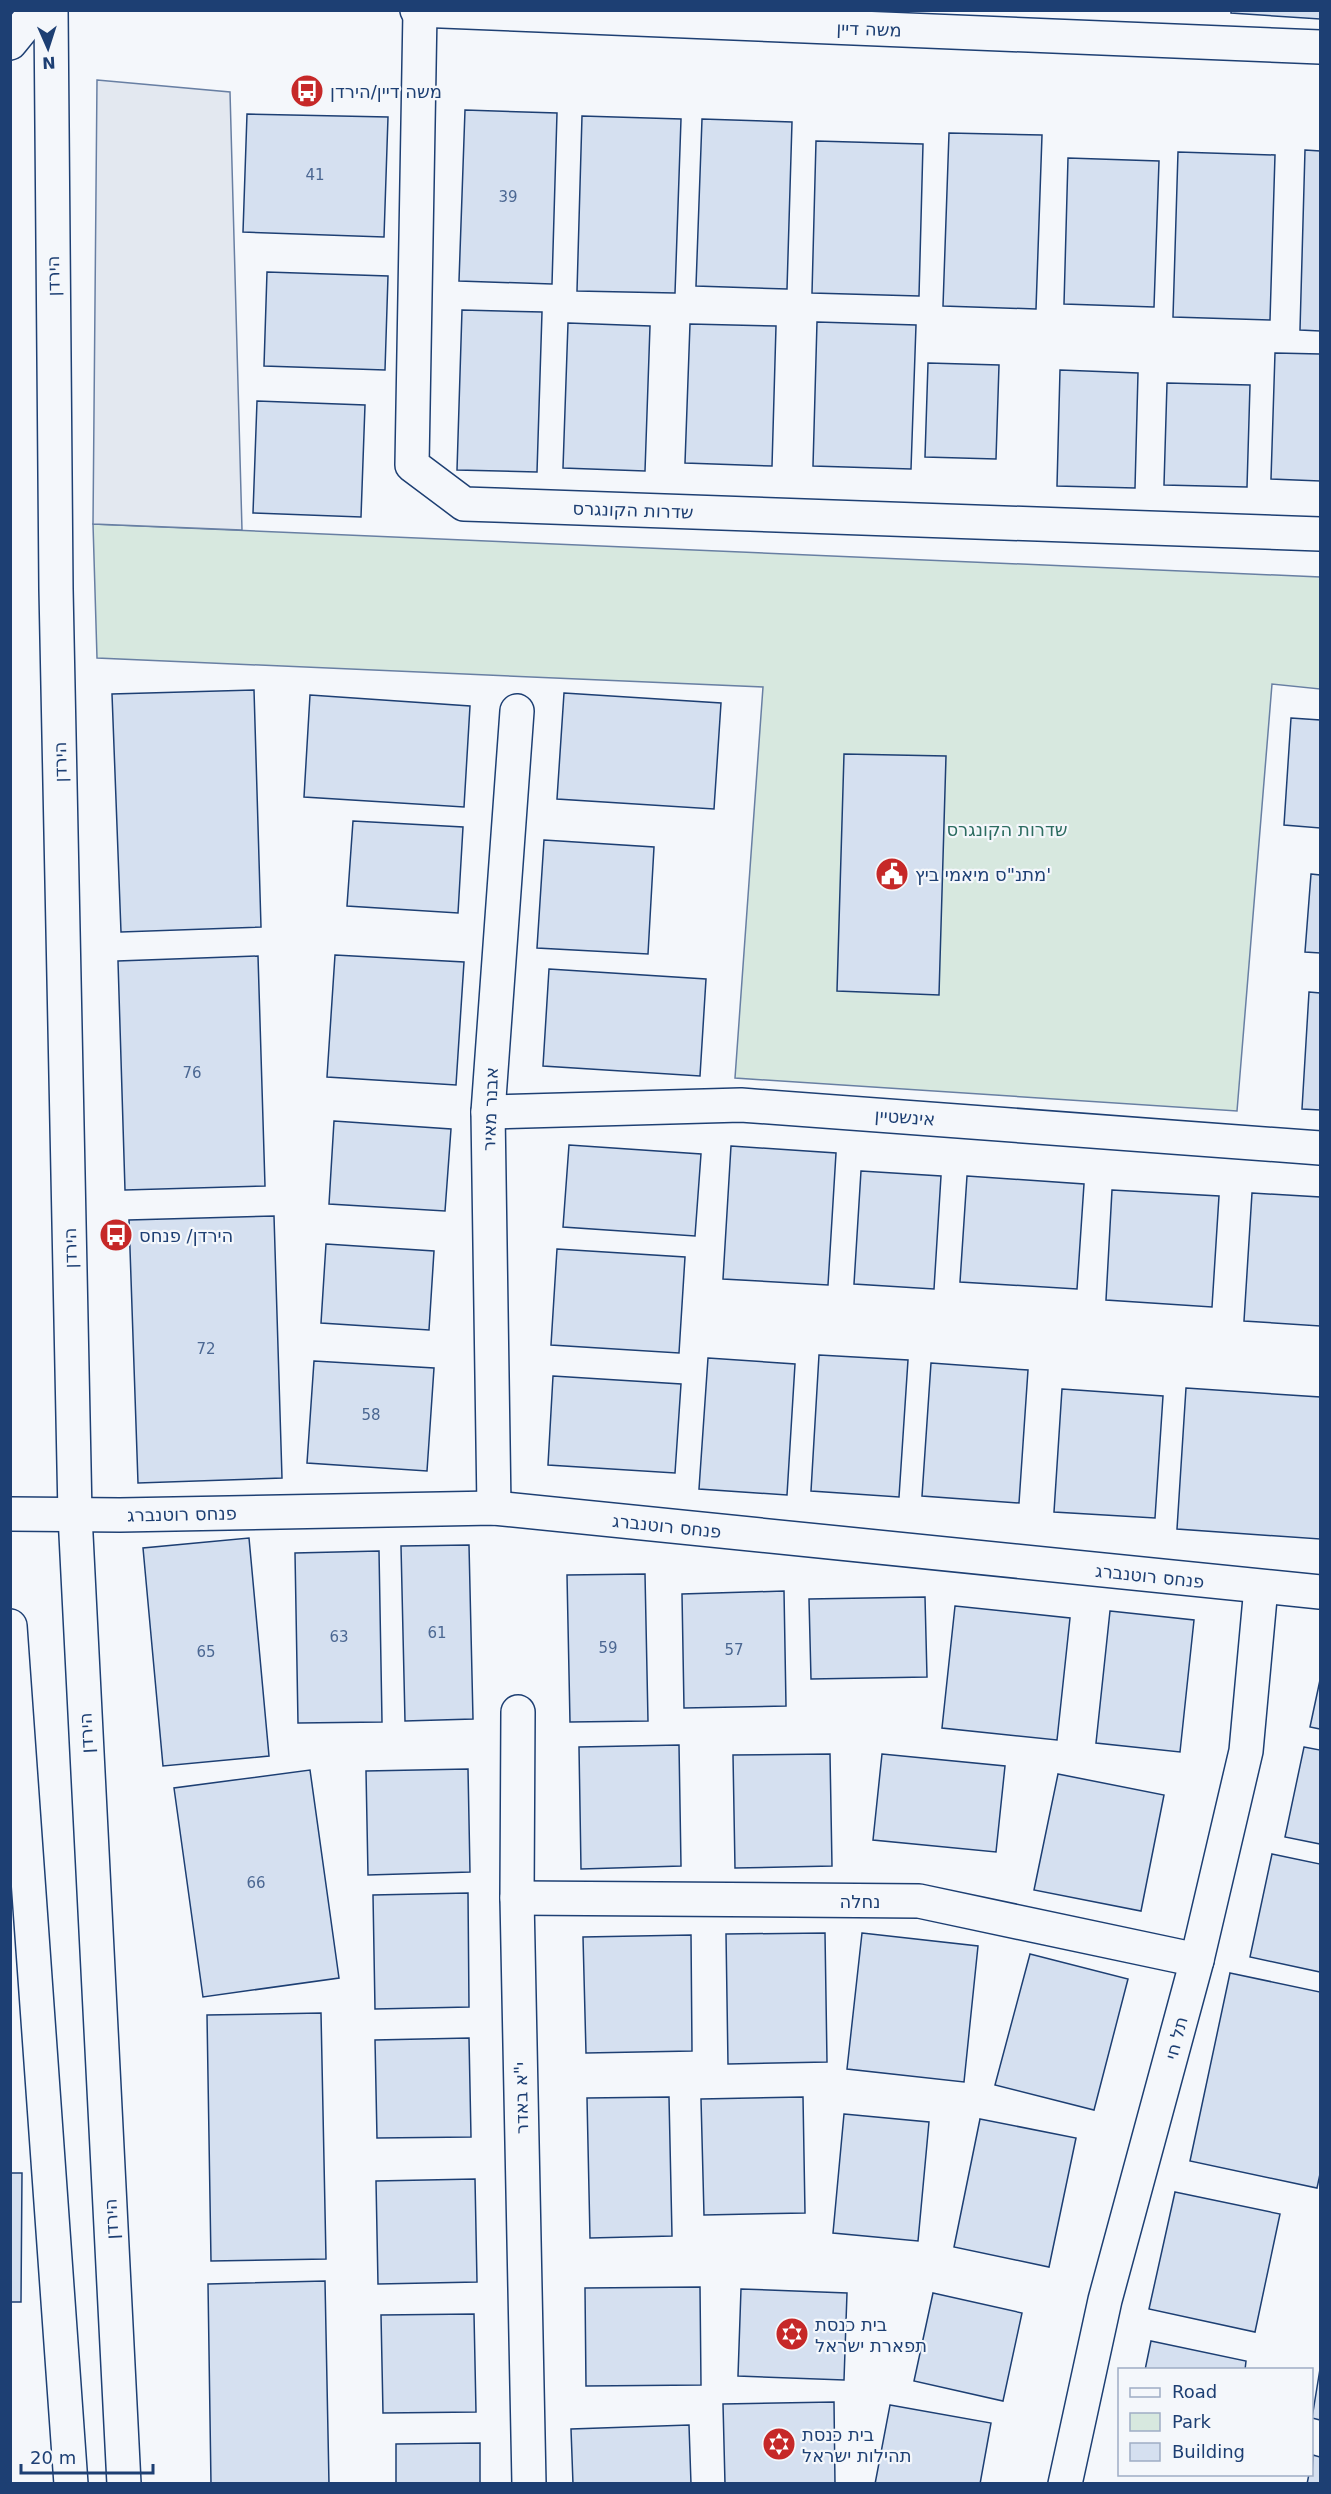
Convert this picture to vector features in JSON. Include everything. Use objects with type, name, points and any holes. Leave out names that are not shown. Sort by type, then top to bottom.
[{"type":"street","points":[[10,43],[38,10]]},
{"type":"street","name":"הירדן","points":[[51,10],[56,601],[75,1515],[124,2484]]},
{"type":"street","name":"משה דיין","points":[[418,11],[1320,47]]},
{"type":"street","name":"שדרות הקונגרס","points":[[418,11],[412,465],[464,504],[1320,534]]},
{"type":"street","name":"אבנר מאיר","points":[[494,1508],[488,1112],[517,711]]},
{"type":"street","name":"אינשטיין","points":[[488,1112],[741,1105],[1320,1148]]},
{"type":"street","name":"פנחס רוטנברג","points":[[10,1515],[494,1508],[1320,1592]]},
{"type":"street","name":"תל חי","points":[[1065,2484],[1105,2300],[1197,1960],[1246,1751],[1261,1587]]},
{"type":"street","points":[[10,1626],[71,2484]]},
{"type":"street","name":"י\"א באדר","points":[[518,1712],[517,1898],[529,2484]]},
{"type":"street","name":"נחלה","points":[[517,1898],[919,1901],[1197,1960]]},
{"type":"green space","name":"שדרות הקונגרס","points":[[93,524],[1320,577],[1320,689],[1272,684],[1237,1111],[735,1078],[763,687],[97,658]]},
{"type":"shaded area","points":[[97,80],[230,92],[242,530],[93,524]]},
{"type":"building","points":[[1231,10],[1320,10],[1320,19],[1231,13]]},
{"type":"building","points":[[465,110],[557,113],[552,284],[459,281]]},
{"type":"building","points":[[247,114],[388,117],[384,237],[243,232]]},
{"type":"building","points":[[582,116],[681,119],[675,293],[577,291]]},
{"type":"building","points":[[702,119],[792,122],[787,289],[696,286]]},
{"type":"building","points":[[949,133],[1042,135],[1036,309],[943,306]]},
{"type":"building","points":[[816,141],[923,144],[919,296],[812,293]]},
{"type":"building","points":[[1305,150],[1320,151],[1320,331],[1300,330]]},
{"type":"building","points":[[1178,152],[1275,155],[1270,320],[1173,317]]},
{"type":"building","points":[[1068,158],[1159,161],[1154,307],[1064,304]]},
{"type":"building","points":[[267,272],[388,276],[385,370],[264,366]]},
{"type":"building","points":[[462,310],[542,312],[537,472],[457,470]]},
{"type":"building","points":[[817,322],[916,325],[911,469],[813,466]]},
{"type":"building","points":[[568,323],[650,326],[645,471],[563,468]]},
{"type":"building","points":[[690,324],[776,326],[772,466],[685,463]]},
{"type":"building","points":[[1275,353],[1320,354],[1320,481],[1271,479]]},
{"type":"building","points":[[928,363],[999,365],[996,459],[925,457]]},
{"type":"building","points":[[1060,370],[1138,373],[1135,488],[1057,486]]},
{"type":"building","points":[[1167,383],[1250,385],[1247,487],[1164,485]]},
{"type":"building","points":[[257,401],[365,405],[361,517],[253,513]]},
{"type":"building","points":[[254,690],[261,927],[121,932],[112,694]]},
{"type":"building","points":[[564,693],[721,703],[714,809],[557,799]]},
{"type":"building","points":[[310,695],[470,706],[464,807],[304,797]]},
{"type":"building","points":[[1291,718],[1320,720],[1320,828],[1284,825]]},
{"type":"building","name":"מתנ\"ס מיאמי ביץ'","points":[[844,754],[946,756],[939,995],[837,991]]},
{"type":"building","points":[[353,821],[463,827],[458,913],[347,906]]},
{"type":"building","points":[[544,840],[654,847],[648,954],[537,948]]},
{"type":"building","points":[[1311,874],[1320,875],[1320,953],[1305,952]]},
{"type":"building","points":[[335,955],[464,962],[456,1085],[327,1077]]},
{"type":"building","points":[[258,956],[265,1186],[125,1190],[118,961]]},
{"type":"building","points":[[549,969],[706,979],[700,1076],[543,1066]]},
{"type":"building","points":[[1309,992],[1320,993],[1320,1110],[1302,1109]]},
{"type":"building","points":[[334,1121],[451,1129],[445,1211],[329,1204]]},
{"type":"building","points":[[569,1145],[701,1154],[695,1236],[563,1227]]},
{"type":"building","points":[[731,1146],[836,1153],[828,1285],[723,1279]]},
{"type":"building","points":[[861,1171],[941,1176],[934,1289],[854,1284]]},
{"type":"building","points":[[967,1176],[1084,1184],[1077,1289],[960,1282]]},
{"type":"building","points":[[1112,1190],[1219,1196],[1212,1307],[1106,1300]]},
{"type":"building","points":[[1252,1193],[1320,1197],[1320,1326],[1244,1321]]},
{"type":"building","points":[[274,1216],[282,1478],[138,1483],[129,1220]]},
{"type":"building","points":[[326,1244],[434,1251],[429,1330],[321,1323]]},
{"type":"building","points":[[557,1249],[685,1257],[679,1353],[551,1345]]},
{"type":"building","points":[[819,1355],[908,1360],[899,1497],[811,1491]]},
{"type":"building","points":[[708,1358],[795,1364],[787,1495],[699,1489]]},
{"type":"building","points":[[314,1361],[434,1368],[427,1471],[307,1463]]},
{"type":"building","points":[[931,1363],[1028,1370],[1019,1503],[922,1496]]},
{"type":"building","points":[[553,1376],[681,1384],[675,1473],[548,1465]]},
{"type":"building","points":[[1186,1388],[1320,1397],[1320,1539],[1177,1529]]},
{"type":"building","points":[[1062,1389],[1163,1396],[1155,1518],[1054,1512]]},
{"type":"building","points":[[249,1538],[269,1756],[163,1766],[143,1548]]},
{"type":"building","points":[[469,1545],[473,1719],[405,1721],[401,1546]]},
{"type":"building","points":[[379,1551],[382,1722],[298,1723],[295,1553]]},
{"type":"building","points":[[645,1574],[648,1721],[570,1722],[567,1575]]},
{"type":"building","points":[[784,1591],[786,1706],[684,1708],[682,1594]]},
{"type":"building","points":[[925,1597],[927,1677],[811,1679],[809,1599]]},
{"type":"building","points":[[955,1606],[1070,1618],[1057,1740],[942,1728]]},
{"type":"building","points":[[1110,1611],[1194,1620],[1180,1752],[1096,1743]]},
{"type":"building","points":[[1320,1680],[1320,1729],[1310,1727]]},
{"type":"building","points":[[679,1745],[681,1866],[581,1869],[579,1747]]},
{"type":"building","points":[[1304,1747],[1320,1750],[1320,1844],[1285,1837]]},
{"type":"building","points":[[830,1754],[832,1866],[735,1868],[733,1755]]},
{"type":"building","points":[[882,1754],[1005,1766],[996,1852],[873,1840]]},
{"type":"building","points":[[468,1769],[470,1872],[368,1875],[366,1771]]},
{"type":"building","points":[[310,1770],[339,1978],[203,1997],[174,1788]]},
{"type":"building","points":[[1058,1774],[1164,1795],[1141,1911],[1034,1890]]},
{"type":"building","points":[[1272,1854],[1320,1864],[1320,1972],[1250,1957]]},
{"type":"building","points":[[468,1893],[469,2007],[375,2009],[373,1895]]},
{"type":"building","points":[[825,1933],[827,2062],[728,2064],[726,1934]]},
{"type":"building","points":[[862,1933],[978,1946],[964,2082],[847,2069]]},
{"type":"building","points":[[691,1935],[692,2051],[586,2053],[583,1937]]},
{"type":"building","points":[[1030,1954],[1128,1979],[1094,2110],[995,2085]]},
{"type":"building","points":[[1230,1973],[1320,1992],[1320,2174],[1317,2188],[1190,2161]]},
{"type":"building","points":[[321,2013],[326,2259],[211,2261],[207,2015]]},
{"type":"building","points":[[469,2038],[471,2137],[377,2138],[375,2040]]},
{"type":"building","points":[[669,2097],[672,2236],[590,2238],[587,2098]]},
{"type":"building","points":[[803,2097],[805,2213],[704,2215],[701,2099]]},
{"type":"building","points":[[844,2114],[929,2122],[918,2241],[833,2233]]},
{"type":"building","points":[[980,2119],[1076,2138],[1049,2267],[954,2247]]},
{"type":"building","points":[[10,2173],[22,2173],[21,2302],[10,2302]]},
{"type":"building","points":[[475,2179],[477,2282],[378,2284],[376,2181]]},
{"type":"building","points":[[1175,2192],[1280,2214],[1255,2332],[1149,2309]]},
{"type":"building","points":[[325,2281],[329,2484],[211,2484],[208,2284]]},
{"type":"building","points":[[700,2287],[701,2385],[586,2386],[585,2288]]},
{"type":"building","name":"בית כנסת תפארת ישראל","points":[[741,2289],[847,2293],[844,2380],[738,2376]]},
{"type":"building","points":[[933,2293],[1022,2313],[1003,2401],[914,2381]]},
{"type":"building","points":[[474,2314],[476,2412],[383,2413],[381,2315]]},
{"type":"building","points":[[1151,2341],[1246,2361],[1245,2368],[1145,2368]]},
{"type":"building","points":[[1320,2369],[1320,2420],[1313,2418]]},
{"type":"building","name":"בית כנסת תהילות ישראל","points":[[834,2402],[835,2484],[725,2484],[723,2404]]},
{"type":"building","points":[[890,2405],[991,2423],[980,2484],[875,2484]]},
{"type":"building","points":[[689,2425],[691,2484],[573,2484],[571,2429]]},
{"type":"building","points":[[480,2443],[480,2484],[396,2484],[396,2444]]},
{"type":"building","points":[[1313,2455],[1320,2457],[1320,2484],[1307,2484],[1309,2476],[1313,2476]]},
{"type":"place","name":"משה דיין/הירדן","points":[[307,91]]},
{"type":"place","name":"מתנ\"ס מיאמי ביץ'","points":[[892,874]]},
{"type":"place","name":"הירדן/ פנחס","points":[[116,1235]]},
{"type":"place","name":"בית כנסת תפארת ישראל","points":[[792,2334]]},
{"type":"place","name":"בית כנסת תהילות ישראל","points":[[779,2444]]}]
